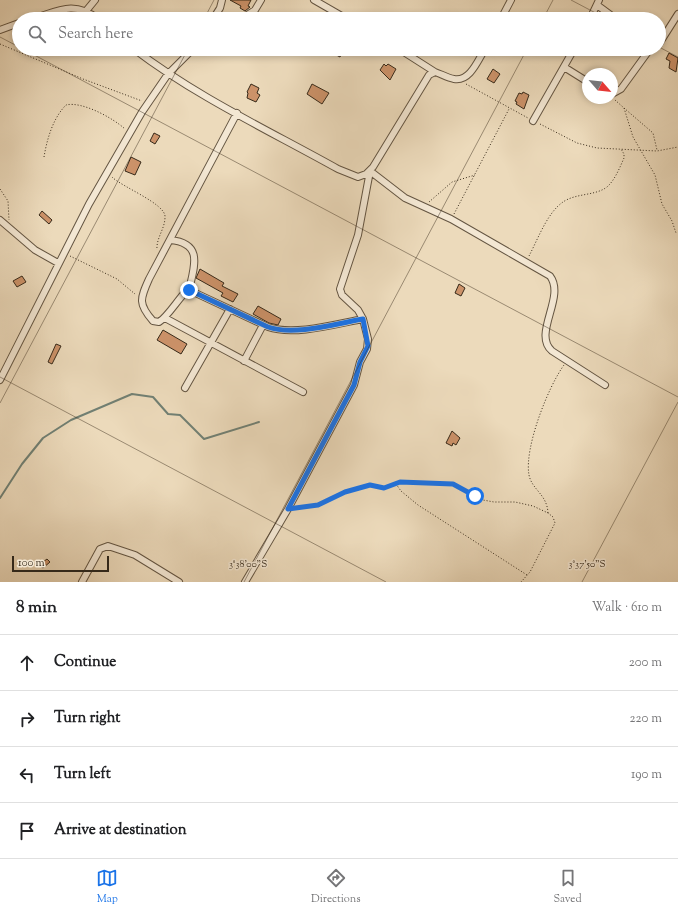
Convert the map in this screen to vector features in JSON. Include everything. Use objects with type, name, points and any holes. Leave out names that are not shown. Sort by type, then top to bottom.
[{"type":"street","points":[[54,12],[66,8],[80,8],[86,11],[95,0]]},
{"type":"street","points":[[217,12],[222,0]]},
{"type":"street","points":[[252,12],[255,10],[261,0]]},
{"type":"street","points":[[314,0],[335,12]]},
{"type":"street","points":[[505,12],[511,0]]},
{"type":"street","points":[[593,12],[598,2],[609,12]]},
{"type":"street","points":[[666,33],[678,14]]},
{"type":"street","points":[[0,30],[12,26]]},
{"type":"street","points":[[144,56],[168,74],[349,175],[361,177],[370,171]]},
{"type":"street","points":[[0,380],[58,263],[107,173],[148,102],[168,74],[187,56]]},
{"type":"street","points":[[410,56],[435,72],[456,79],[470,73],[481,56]]},
{"type":"street","points":[[618,91],[645,56]]},
{"type":"street","points":[[533,121],[570,58]]},
{"type":"street","points":[[564,67],[582,78]]},
{"type":"street","points":[[247,581],[288,509],[354,385],[360,362],[368,346],[363,319],[358,310],[342,295],[340,286],[358,235],[370,171],[427,78],[431,73],[435,72]]},
{"type":"street","points":[[189,290],[183,293],[174,308],[165,318],[157,323],[143,307],[141,301],[145,287],[237,113]]},
{"type":"street","points":[[370,171],[398,193],[526,261],[552,278],[554,292],[545,342],[552,351],[605,385]]},
{"type":"street","points":[[0,220],[35,250],[58,263]]},
{"type":"street","points":[[170,240],[184,244],[191,249],[194,254],[194,264],[189,290]]},
{"type":"street","points":[[189,290],[273,329],[284,330],[363,319]]},
{"type":"street","points":[[185,388],[230,309]]},
{"type":"street","points":[[165,318],[303,392]]},
{"type":"street","points":[[244,361],[263,324]]},
{"type":"street","points":[[82,582],[100,550],[108,546],[135,555],[168,579],[179,582]]},
{"type":"path","points":[[0,44],[12,49]]},
{"type":"path","points":[[28,56],[83,79],[148,102]]},
{"type":"path","points":[[566,56],[570,58]]},
{"type":"path","points":[[456,79],[533,121],[588,147],[657,151],[678,148]]},
{"type":"path","points":[[618,102],[653,133],[657,151]]},
{"type":"path","points":[[44,157],[50,134],[60,112],[66,105],[72,104],[99,113],[120,125],[130,134]]},
{"type":"path","points":[[623,107],[640,150],[655,175],[662,204],[672,221],[676,234]]},
{"type":"path","points":[[451,220],[509,108]]},
{"type":"path","points":[[526,261],[549,219],[559,205],[574,196],[602,189],[609,184],[624,158],[621,148]]},
{"type":"path","points":[[107,173],[121,184],[157,205],[164,212],[166,219],[158,241],[160,258]]},
{"type":"path","points":[[425,207],[452,182],[475,175]]},
{"type":"path","points":[[0,189],[8,201],[10,227]]},
{"type":"path","points":[[64,253],[117,278],[141,301]]},
{"type":"path","points":[[548,513],[545,499],[530,477],[530,458],[546,396],[551,384],[568,360]]},
{"type":"path","points":[[288,509],[318,505],[341,494],[370,485],[384,488],[405,482],[453,484],[483,500],[526,504],[548,513],[554,520],[554,526],[528,575],[521,582]]},
{"type":"path","points":[[395,484],[418,505],[528,575]]},
{"type":"building","points":[[230,0],[251,0],[248,6],[250,7],[245,11],[240,8],[241,6]]},
{"type":"building","points":[[669,53],[678,58],[676,72],[669,68],[670,61],[666,59]]},
{"type":"building","points":[[384,64],[386,66],[388,64],[396,69],[390,80],[380,70]]},
{"type":"building","points":[[493,69],[500,74],[494,83],[487,79]]},
{"type":"building","points":[[251,84],[259,88],[257,93],[260,95],[256,102],[247,98],[247,92]]},
{"type":"building","points":[[312,84],[329,93],[322,104],[307,94]]},
{"type":"building","points":[[523,92],[529,95],[524,109],[516,104],[517,102],[515,101],[519,93],[522,94]]},
{"type":"building","points":[[154,133],[160,136],[155,144],[150,141]]},
{"type":"building","points":[[131,157],[141,162],[135,175],[125,171]]},
{"type":"building","points":[[42,211],[52,220],[49,224],[39,215]]},
{"type":"building","points":[[200,269],[224,283],[222,286],[238,294],[233,302],[221,296],[223,293],[196,278]]},
{"type":"building","points":[[22,276],[26,282],[17,287],[13,281]]},
{"type":"building","points":[[459,284],[465,288],[461,296],[455,293]]},
{"type":"building","points":[[258,306],[281,319],[278,325],[269,323],[253,314]]},
{"type":"building","points":[[163,330],[187,344],[181,354],[157,340]]},
{"type":"building","points":[[56,344],[61,346],[52,364],[48,362]]},
{"type":"building","points":[[452,431],[460,438],[456,445],[453,443],[452,446],[446,443]]},
{"type":"building","points":[[47,559],[50,562],[43,568],[39,565]]},
{"type":"waterway","points":[[0,498],[22,464],[43,438],[71,420],[132,394],[153,397],[168,414],[180,415],[204,439],[259,422]]},
{"type":"route","points":[[189,290],[277,330],[313,328],[363,319],[368,339],[368,346],[360,362],[354,385],[288,509],[318,505],[337,495],[373,484],[384,488],[400,482],[453,484],[475,496]]}]
